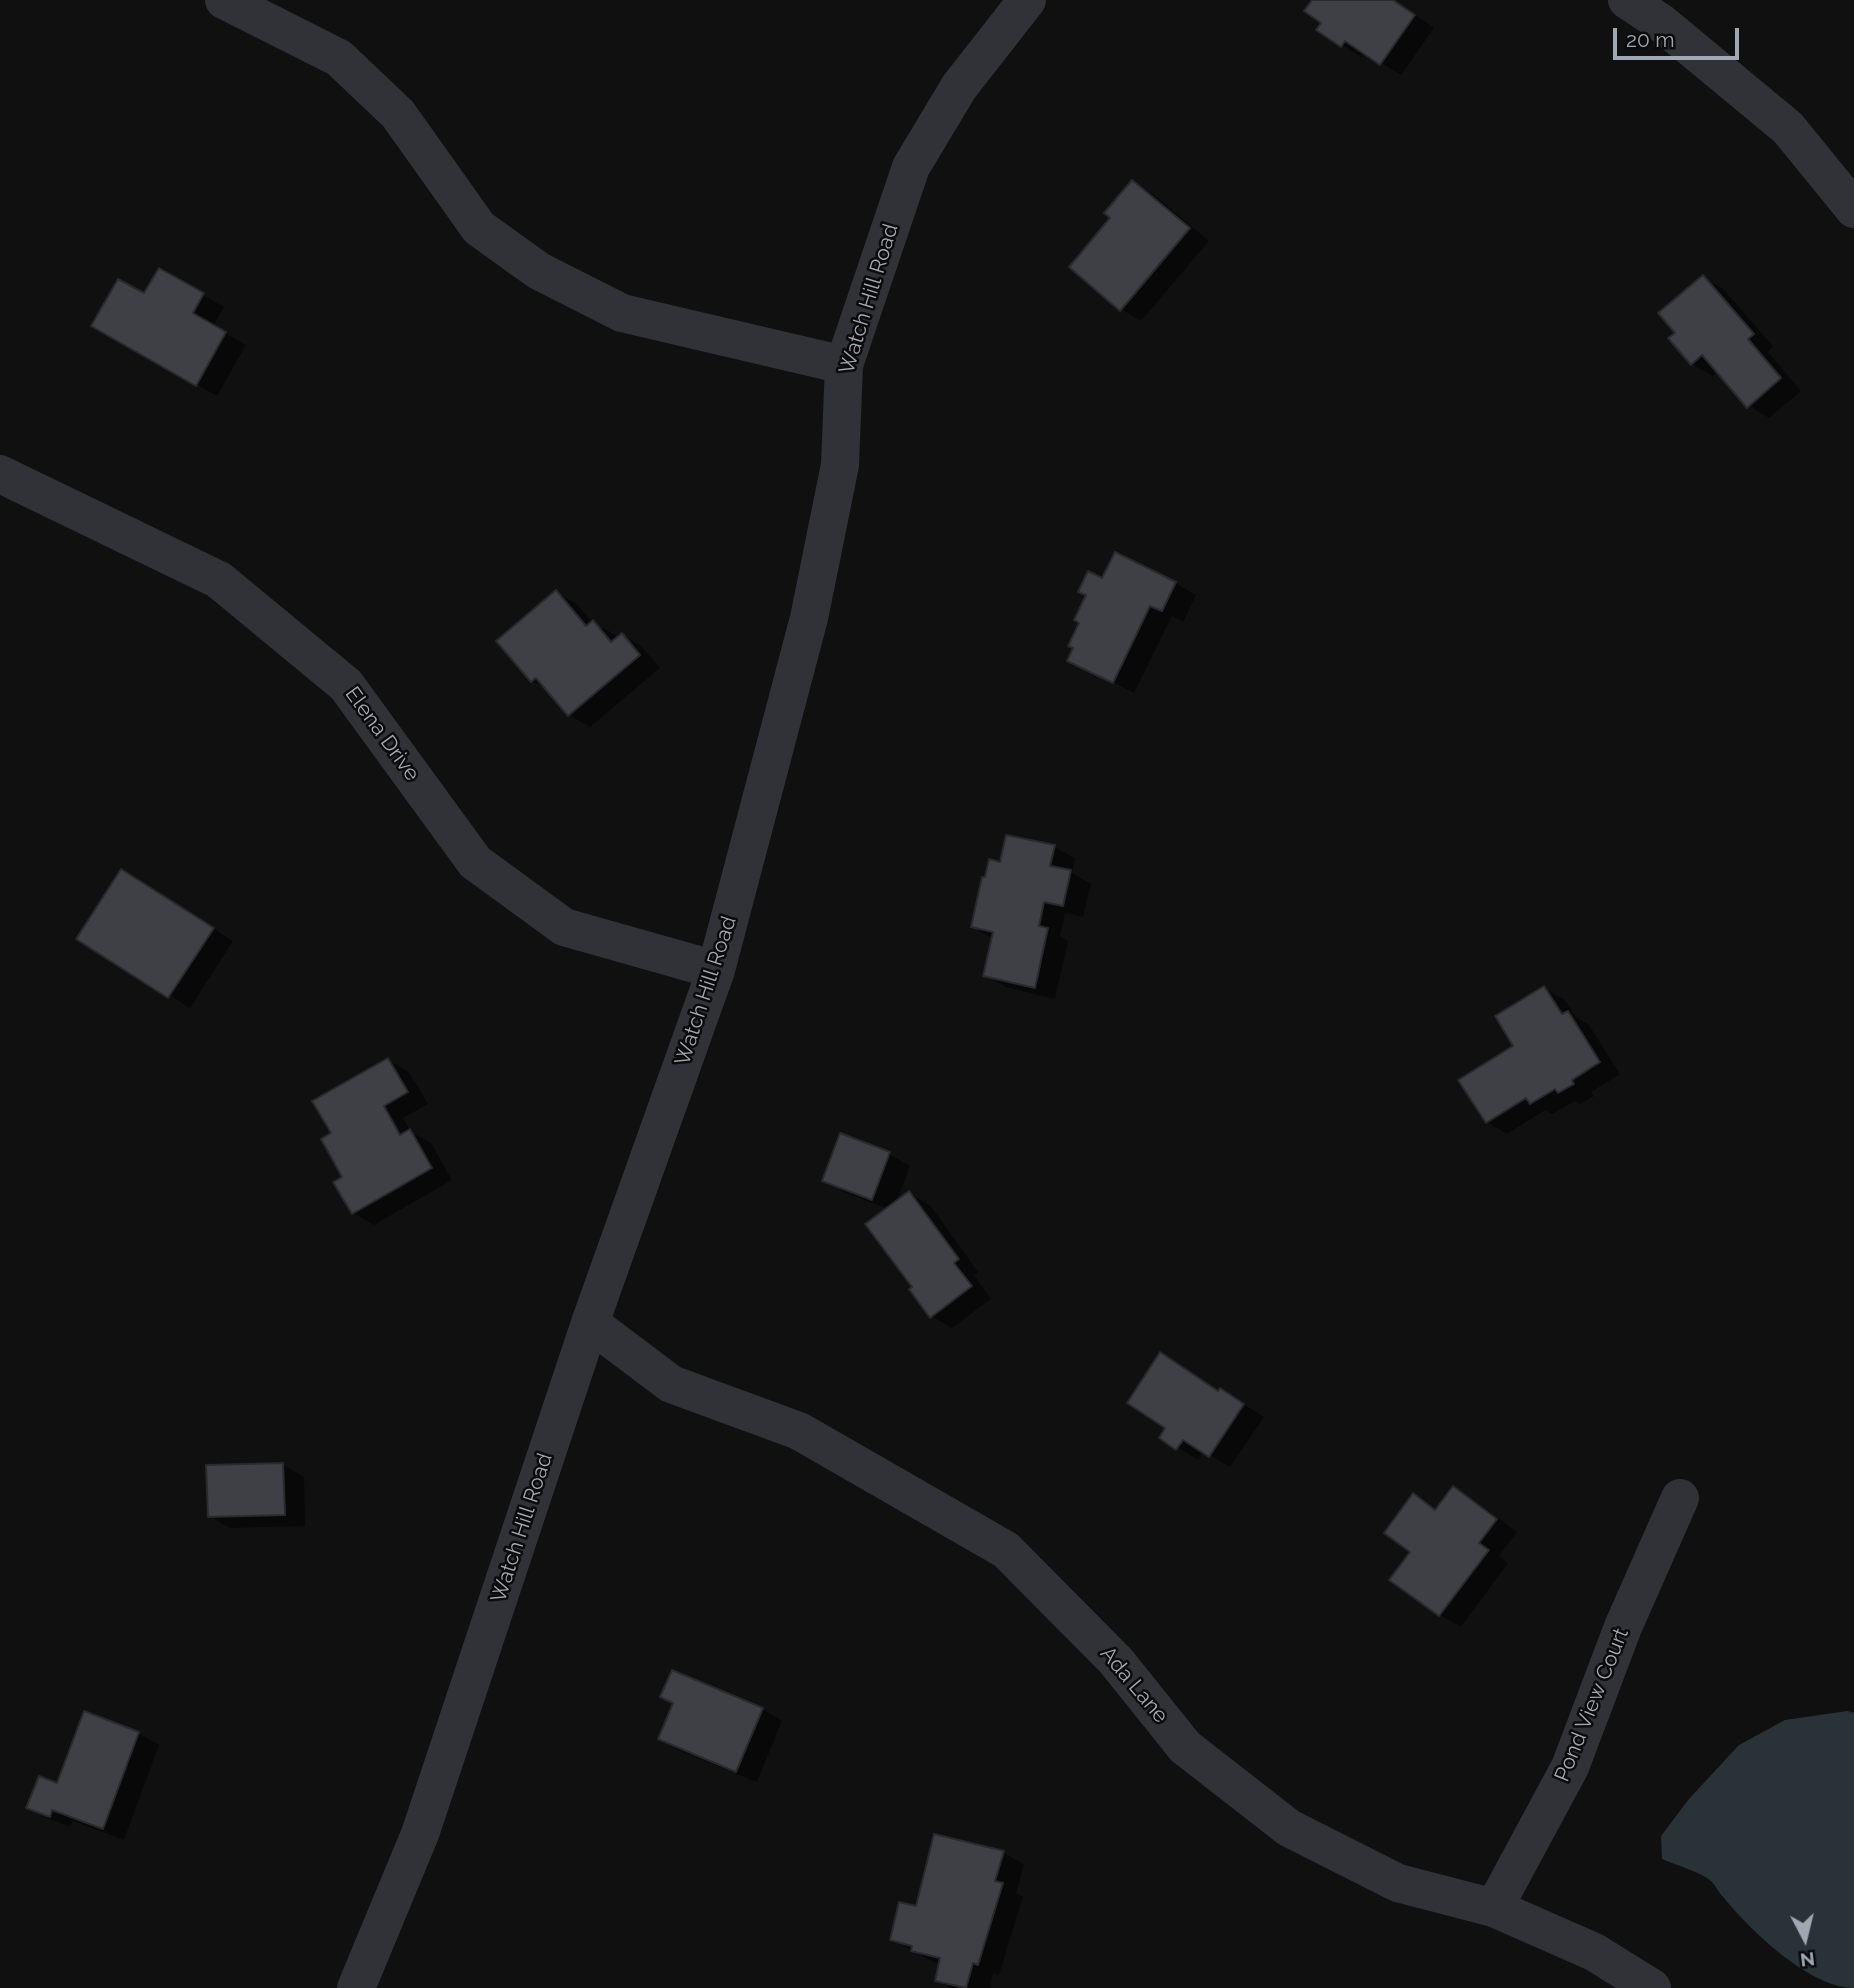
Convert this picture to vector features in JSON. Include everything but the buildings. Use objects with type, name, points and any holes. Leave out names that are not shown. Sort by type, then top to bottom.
[{"type":"street","points":[[224,0],[339,58],[398,114],[479,228],[539,271],[622,313],[844,365]]},
{"type":"street","name":"Watch Hill Road","points":[[356,1988],[420,1835],[590,1323],[716,970],[809,618],[840,465],[844,365],[911,167],[959,87],[1027,0]]},
{"type":"street","points":[[1627,0],[1660,22],[1788,128],[1854,209]]},
{"type":"street","name":"Elena Drive","points":[[0,474],[219,580],[346,685],[475,862],[564,927],[716,970]]},
{"type":"street","name":"Ada Lane","points":[[590,1323],[671,1384],[799,1431],[1006,1550],[1116,1661],[1185,1748],[1289,1828],[1398,1883],[1494,1908],[1594,1952],[1652,1988]]},
{"type":"street","name":"Pond View Court","points":[[1494,1908],[1570,1768],[1623,1627],[1680,1498]]},
{"type":"shaded area","points":[[1847,1711],[1854,1713],[1854,1988],[1819,1979],[1765,1941],[1711,1881],[1662,1859],[1661,1836],[1689,1799],[1739,1745],[1785,1720]]}]
